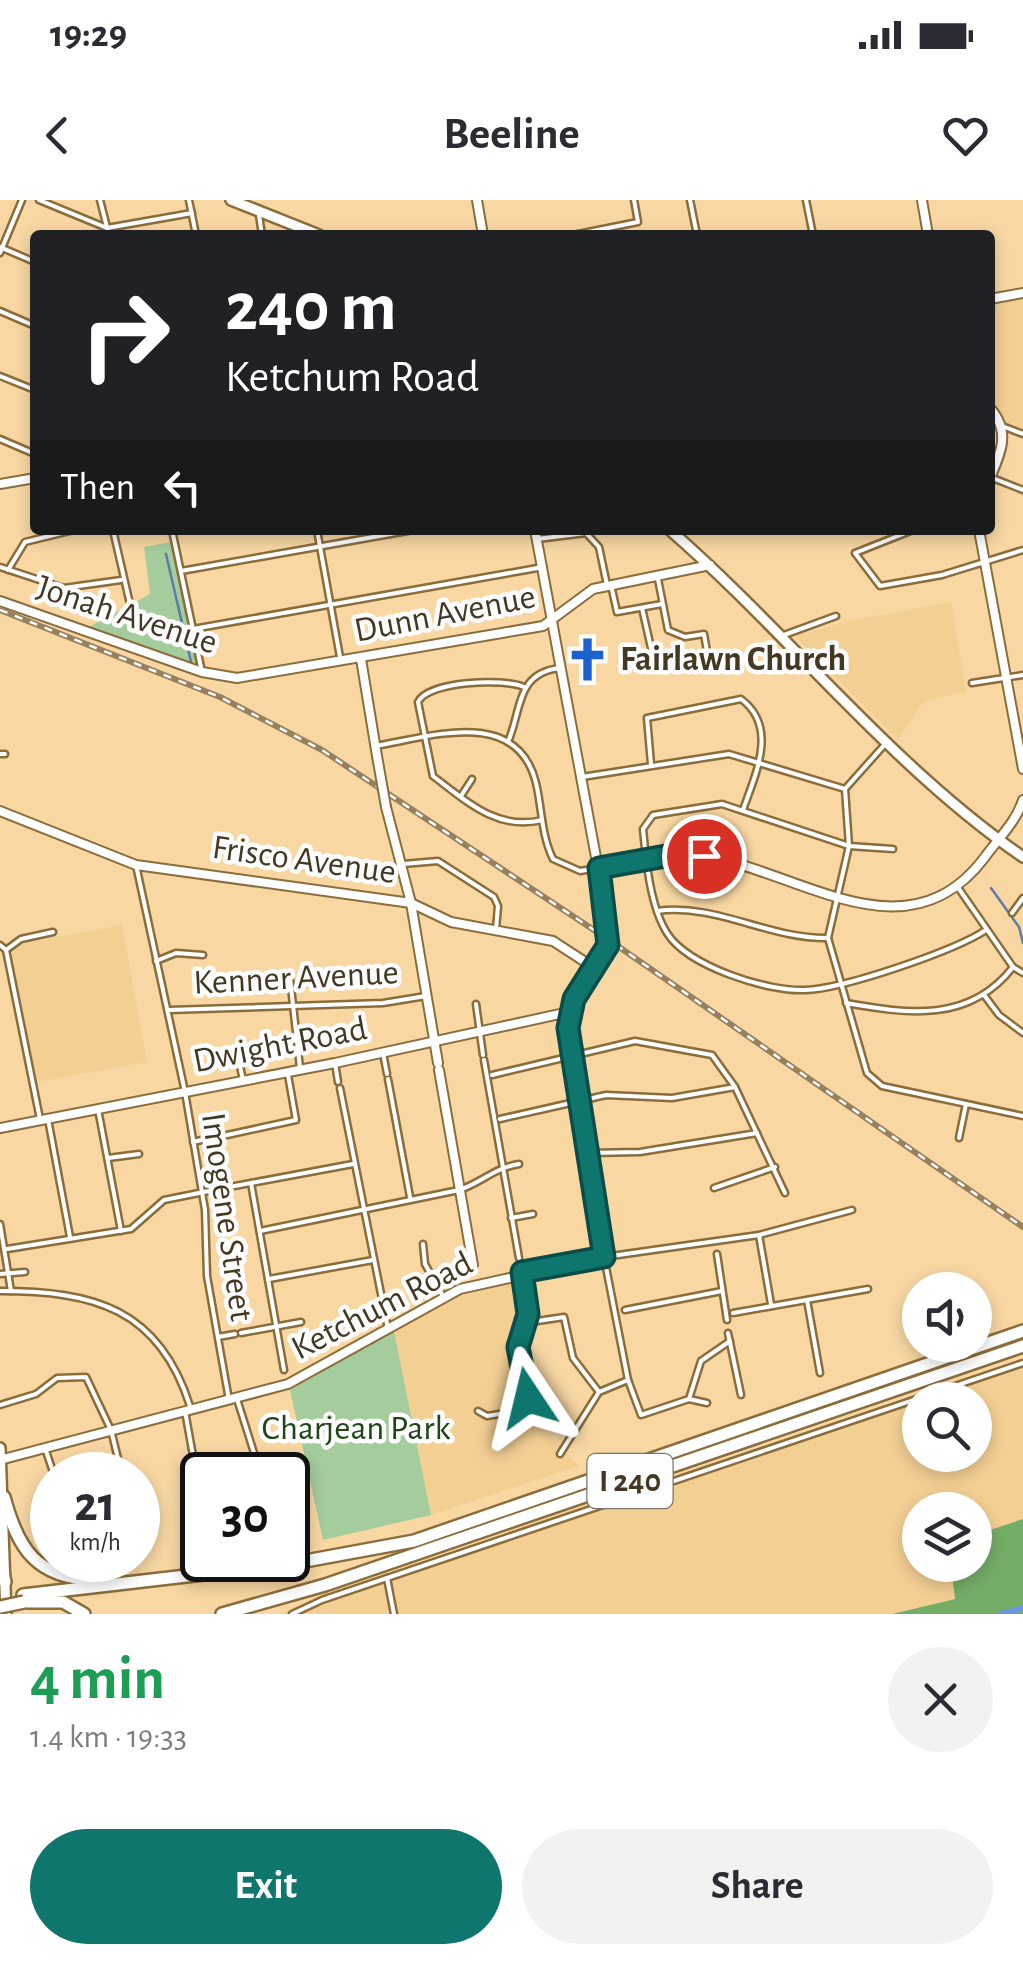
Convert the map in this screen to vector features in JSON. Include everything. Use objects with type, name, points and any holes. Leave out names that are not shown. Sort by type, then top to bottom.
[{"type":"highway","name":"I 240","points":[[160,1577],[289,1564],[414,1541],[1023,1331]]},
{"type":"highway","name":"I 240","points":[[228,1613],[1023,1346]]},
{"type":"highway","points":[[2,1491],[14,1535],[30,1554]]},
{"type":"highway","points":[[0,1559],[5,1582]]},
{"type":"highway","name":"I 240","points":[[0,1599],[23,1599],[119,1582]]},
{"type":"highway","points":[[0,1607],[23,1599],[63,1602],[84,1614]]},
{"type":"main road","points":[[233,200],[307,230]]},
{"type":"main road","points":[[676,535],[784,635],[888,741],[1023,857]]},
{"type":"main road","points":[[0,1448],[6,1614]]},
{"type":"street","points":[[22,200],[1,249],[30,260]]},
{"type":"street","points":[[39,200],[107,228],[192,213]]},
{"type":"street","points":[[100,200],[107,228]]},
{"type":"street","points":[[189,200],[195,230]]},
{"type":"street","points":[[477,200],[482,230]]},
{"type":"street","points":[[598,230],[638,222],[634,200]]},
{"type":"street","points":[[690,200],[696,230]]},
{"type":"street","points":[[806,200],[812,230]]},
{"type":"street","points":[[922,200],[927,230]]},
{"type":"street","points":[[259,210],[261,230]]},
{"type":"street","points":[[995,298],[1023,293]]},
{"type":"street","points":[[0,311],[30,324]]},
{"type":"street","points":[[0,376],[30,388]]},
{"type":"street","points":[[995,416],[1002,426],[1003,449],[995,466]]},
{"type":"street","points":[[1002,426],[1023,434]]},
{"type":"street","points":[[0,439],[30,452]]},
{"type":"street","points":[[0,484],[30,479]]},
{"type":"street","points":[[995,479],[1023,490]]},
{"type":"street","points":[[8,570],[25,542],[54,535]]},
{"type":"street","points":[[114,535],[121,580],[130,604]]},
{"type":"street","points":[[173,535],[202,672]]},
{"type":"street","points":[[318,535],[341,662]]},
{"type":"street","points":[[181,571],[386,535]]},
{"type":"street","points":[[536,535],[609,938],[596,969],[569,1012],[571,1056],[628,1380],[640,1415],[689,1399],[707,1403]]},
{"type":"street","points":[[588,535],[599,547],[617,612],[662,604]]},
{"type":"street","points":[[900,535],[855,553],[880,586],[942,575],[1023,550]]},
{"type":"street","points":[[981,535],[1023,769]]},
{"type":"street","name":"Dunn Avenue","points":[[237,678],[553,623],[581,597],[609,585],[710,565]]},
{"type":"street","points":[[193,629],[542,567]]},
{"type":"street","points":[[0,568],[64,588],[121,580]]},
{"type":"street","points":[[657,575],[670,632],[685,637],[704,634],[710,669]]},
{"type":"street","name":"Jonah Avenue","points":[[0,601],[202,672],[237,678]]},
{"type":"street","points":[[642,608],[652,660],[707,652]]},
{"type":"street","points":[[784,635],[836,616]]},
{"type":"street","points":[[361,659],[386,807],[411,902],[473,1265]]},
{"type":"street","points":[[508,742],[524,687],[540,673],[562,668]]},
{"type":"street","points":[[972,683],[1023,675]]},
{"type":"street","points":[[524,687],[497,679],[421,696],[425,738],[433,776],[460,796],[514,826],[542,820]]},
{"type":"street","points":[[651,764],[647,718],[741,699],[750,705],[763,741],[742,810]]},
{"type":"street","points":[[376,751],[466,730],[508,742],[529,764],[552,858],[580,871],[648,858],[704,856],[873,908],[920,903],[957,886],[998,839],[1023,800]]},
{"type":"street","points":[[888,741],[844,789],[849,846],[828,938],[873,1081],[1023,1116]]},
{"type":"street","points":[[582,777],[713,754],[759,762],[844,789]]},
{"type":"street","points":[[460,796],[472,779]]},
{"type":"street","points":[[893,849],[849,846],[742,810],[709,804],[652,815],[643,828],[658,911],[668,937],[734,977],[806,990],[949,949],[986,930]]},
{"type":"street","name":"Frisco Avenue","points":[[0,811],[136,865],[411,902],[451,922],[553,942],[596,969]]},
{"type":"street","points":[[403,864],[438,860],[494,898],[498,906],[496,930]]},
{"type":"street","name":"Imogene Street","points":[[136,865],[186,1092],[218,1337],[233,1399],[253,1452]]},
{"type":"street","points":[[957,886],[986,930],[1023,974]]},
{"type":"street","points":[[1012,913],[1023,898]]},
{"type":"street","points":[[658,911],[707,910],[781,935],[828,938]]},
{"type":"street","points":[[6,950],[21,940],[53,932]]},
{"type":"street","points":[[0,945],[6,950],[70,1238]]},
{"type":"street","points":[[156,961],[181,952],[203,955]]},
{"type":"street","points":[[846,1003],[920,1014],[945,1011],[984,995],[1014,967]]},
{"type":"street","points":[[290,978],[300,1069]]},
{"type":"street","points":[[984,995],[999,1015],[1023,1033]]},
{"type":"street","name":"Kenner Avenue","points":[[168,1010],[383,1003],[426,996]]},
{"type":"street","points":[[476,1004],[519,1258]]},
{"type":"street","name":"Dwight Road","points":[[0,1128],[434,1043],[569,1012]]},
{"type":"street","points":[[492,1075],[648,1041],[706,1053],[723,1065],[785,1193]]},
{"type":"street","points":[[383,1053],[410,1198]]},
{"type":"street","points":[[238,1056],[243,1080]]},
{"type":"street","points":[[335,1063],[388,1330]]},
{"type":"street","points":[[218,1136],[296,1120],[287,1072]]},
{"type":"street","points":[[500,1119],[579,1100],[624,1095],[672,1098],[735,1087]]},
{"type":"street","points":[[959,1138],[966,1104]]},
{"type":"street","points":[[98,1109],[121,1231]]},
{"type":"street","points":[[589,1153],[640,1152],[758,1132]]},
{"type":"street","points":[[193,1142],[210,1138]]},
{"type":"street","points":[[108,1158],[138,1154]]},
{"type":"street","points":[[7,1248],[131,1229],[164,1200],[353,1164]]},
{"type":"street","points":[[260,1231],[458,1190],[502,1166],[518,1164]]},
{"type":"street","points":[[714,1188],[774,1167]]},
{"type":"street","points":[[251,1183],[286,1376]]},
{"type":"street","name":"Ketchum Road","points":[[1,1460],[233,1399],[388,1330],[477,1282],[604,1257],[760,1235],[852,1210]]},
{"type":"street","points":[[512,1218],[532,1214]]},
{"type":"street","points":[[0,1224],[7,1248],[11,1291]]},
{"type":"street","points":[[760,1235],[772,1306]]},
{"type":"street","points":[[423,1244],[425,1264],[444,1298]]},
{"type":"street","points":[[716,1254],[727,1320]]},
{"type":"street","points":[[270,1280],[374,1260]]},
{"type":"street","points":[[0,1274],[25,1272]]},
{"type":"street","points":[[478,1411],[487,1416],[518,1411],[526,1404],[518,1347],[527,1298],[522,1272]]},
{"type":"street","points":[[733,1313],[868,1289]]},
{"type":"street","points":[[0,1291],[62,1292],[125,1312],[168,1357],[188,1410],[194,1452]]},
{"type":"street","points":[[625,1310],[722,1292]]},
{"type":"street","points":[[807,1300],[820,1373]]},
{"type":"street","points":[[524,1323],[564,1317],[572,1358],[599,1392]]},
{"type":"street","points":[[218,1337],[301,1322]]},
{"type":"street","points":[[728,1333],[741,1395]]},
{"type":"street","points":[[689,1399],[701,1362],[730,1341]]},
{"type":"street","points":[[292,1614],[1023,1363]]},
{"type":"street","points":[[0,1405],[36,1394],[57,1378],[76,1374],[90,1382],[116,1452]]},
{"type":"street","points":[[560,1454],[599,1392],[628,1380]]},
{"type":"street","points":[[45,1448],[46,1452]]},
{"type":"street","points":[[388,1578],[394,1614]]},
{"type":"shaded area","points":[[1023,298],[1023,429],[1005,422],[995,407],[995,303]]},
{"type":"shaded area","points":[[951,602],[966,691],[923,702],[898,740],[795,636],[849,621]]},
{"type":"shaded area","points":[[122,925],[147,1062],[37,1082],[11,951],[18,944]]},
{"type":"shaded area","points":[[518,1279],[523,1302],[512,1339],[522,1396],[519,1404],[579,1466],[431,1515],[394,1331],[472,1291]]},
{"type":"shaded area","points":[[1023,1368],[1023,1519],[992,1529],[992,1492],[902,1492],[902,1582],[953,1582],[955,1599],[892,1614],[279,1614],[902,1409],[902,1472],[992,1472],[992,1382],[982,1382]]},
{"type":"green space","points":[[171,542],[198,664],[195,665],[87,628],[150,594],[144,547]]},
{"type":"green space","name":"Charjean Park","points":[[394,1331],[431,1515],[323,1540],[310,1481],[310,1452],[304,1452],[290,1390]]},
{"type":"green space","points":[[1023,1519],[1023,1614],[892,1614],[955,1599],[953,1582],[992,1582],[992,1529]]},
{"type":"waterway","points":[[166,554],[191,662]]},
{"type":"waterway","points":[[991,888],[1019,927],[1023,943]]},
{"type":"waterway","points":[[1001,1614],[1023,1608]]},
{"type":"railway","points":[[0,610],[220,697],[322,750],[609,940],[1023,1227]]},
{"type":"place","name":"Fairlawn Church","points":[[587,659]]},
{"type":"route","points":[[528,1398],[518,1347],[528,1314],[522,1272],[604,1257],[568,1037],[574,999],[608,945],[609,927],[599,868],[677,854],[704,856]]}]
